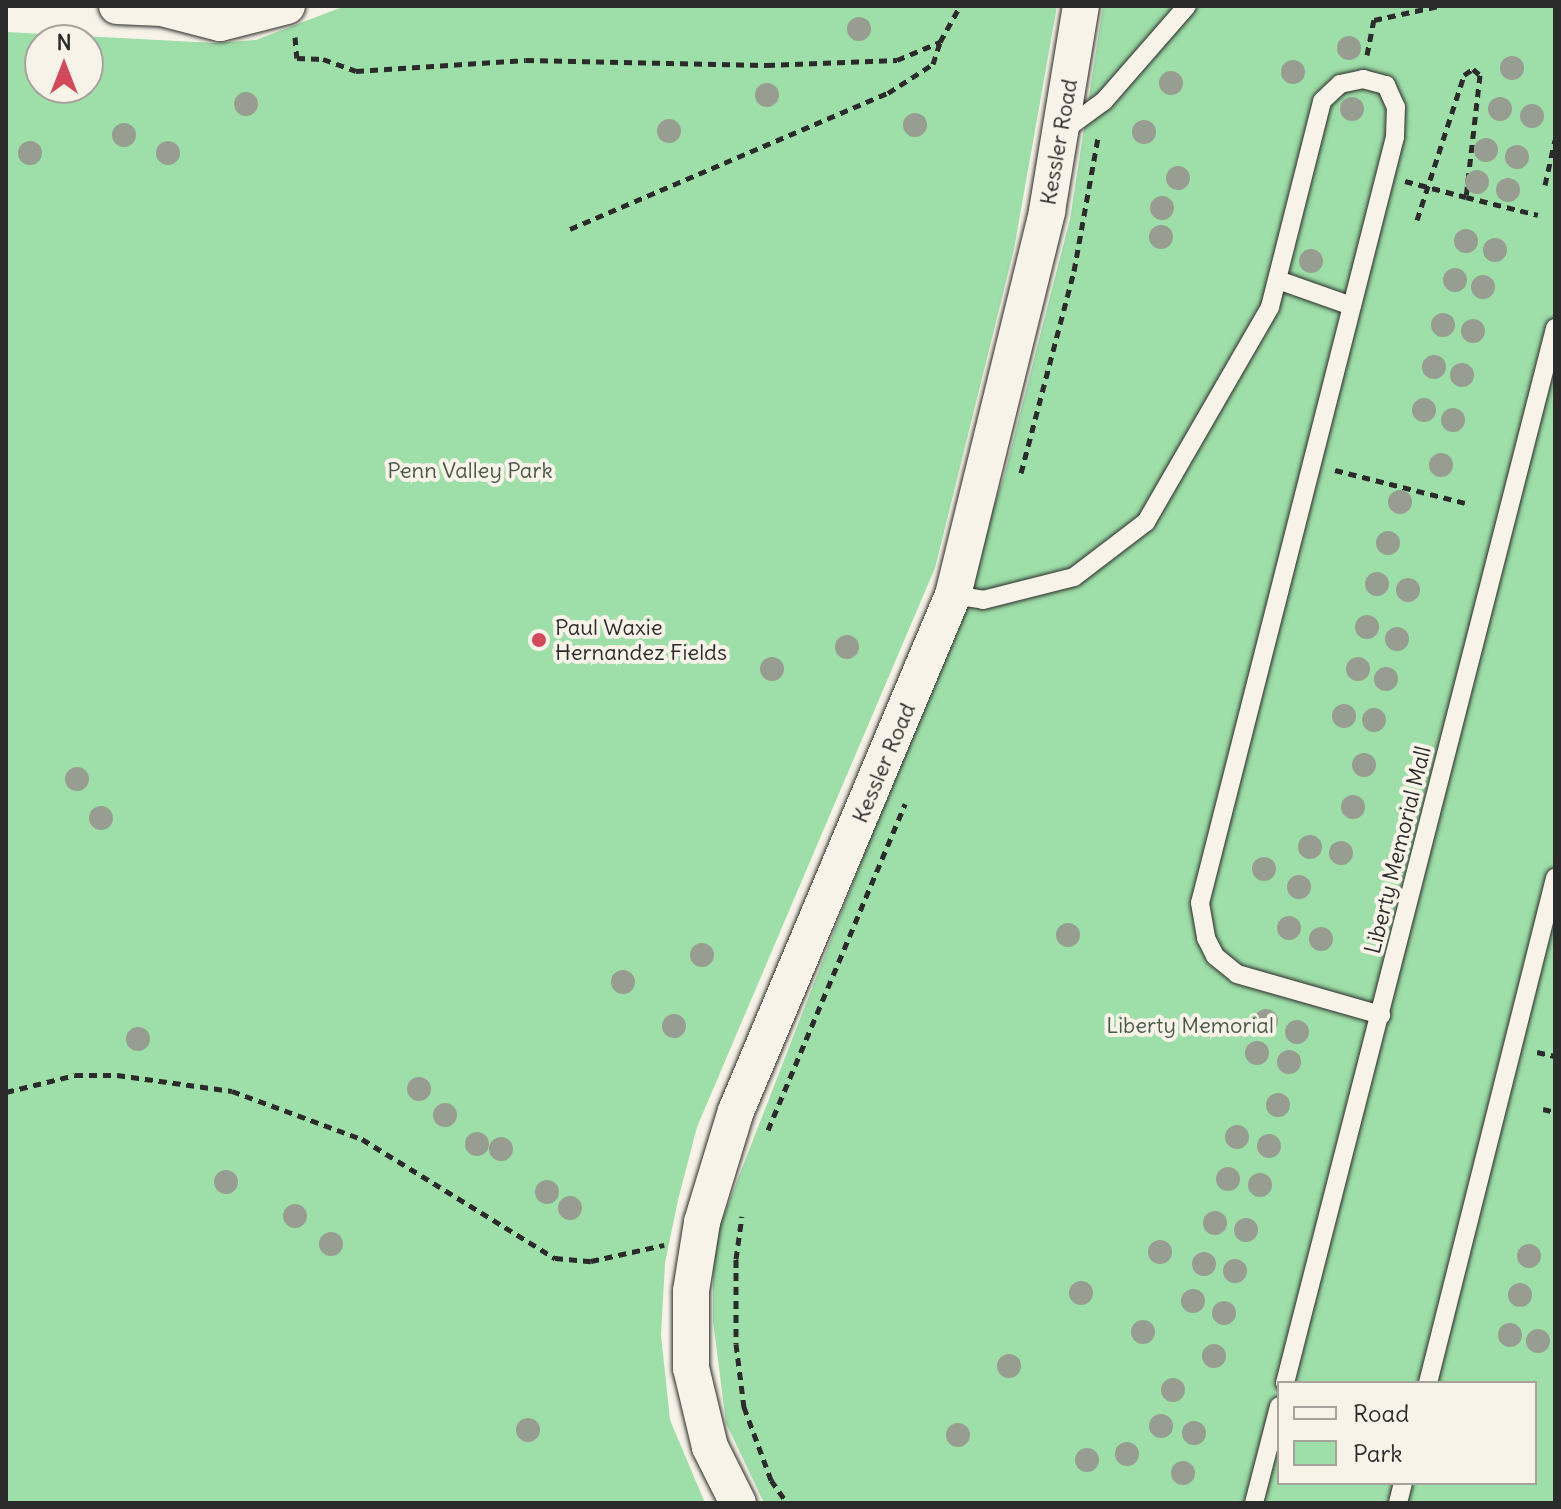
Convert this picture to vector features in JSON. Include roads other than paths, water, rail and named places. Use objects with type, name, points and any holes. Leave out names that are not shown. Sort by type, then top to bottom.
[{"type":"street","points":[[117,6],[162,8],[220,23],[291,15]]},
{"type":"street","name":"Kessler Road","points":[[738,1503],[697,1406],[689,1329],[697,1250],[714,1170],[953,595],[1008,384],[1063,131],[1081,6]]},
{"type":"lane","points":[[1063,131],[1104,101],[1187,6]]},
{"type":"lane","points":[[953,595],[983,600],[1074,577],[1146,522],[1262,320],[1278,280],[1322,101],[1340,84],[1363,79],[1386,85],[1396,107],[1395,137],[1200,903],[1206,938],[1215,956],[1237,974],[1381,1015]]},
{"type":"lane","points":[[1278,280],[1352,306]]},
{"type":"lane","name":"Liberty Memorial Mall","points":[[1286,1381],[1555,328]]},
{"type":"lane","points":[[1429,1381],[1555,878]]},
{"type":"lane","points":[[1254,1503],[1277,1414]]},
{"type":"place","name":"Paul Waxie Hernandez Fields","points":[[539,640]]},
{"type":"park label","name":"Penn Valley Park","points":[[470,471]]},
{"type":"park label","name":"Liberty Memorial","points":[[1190,1026]]}]
